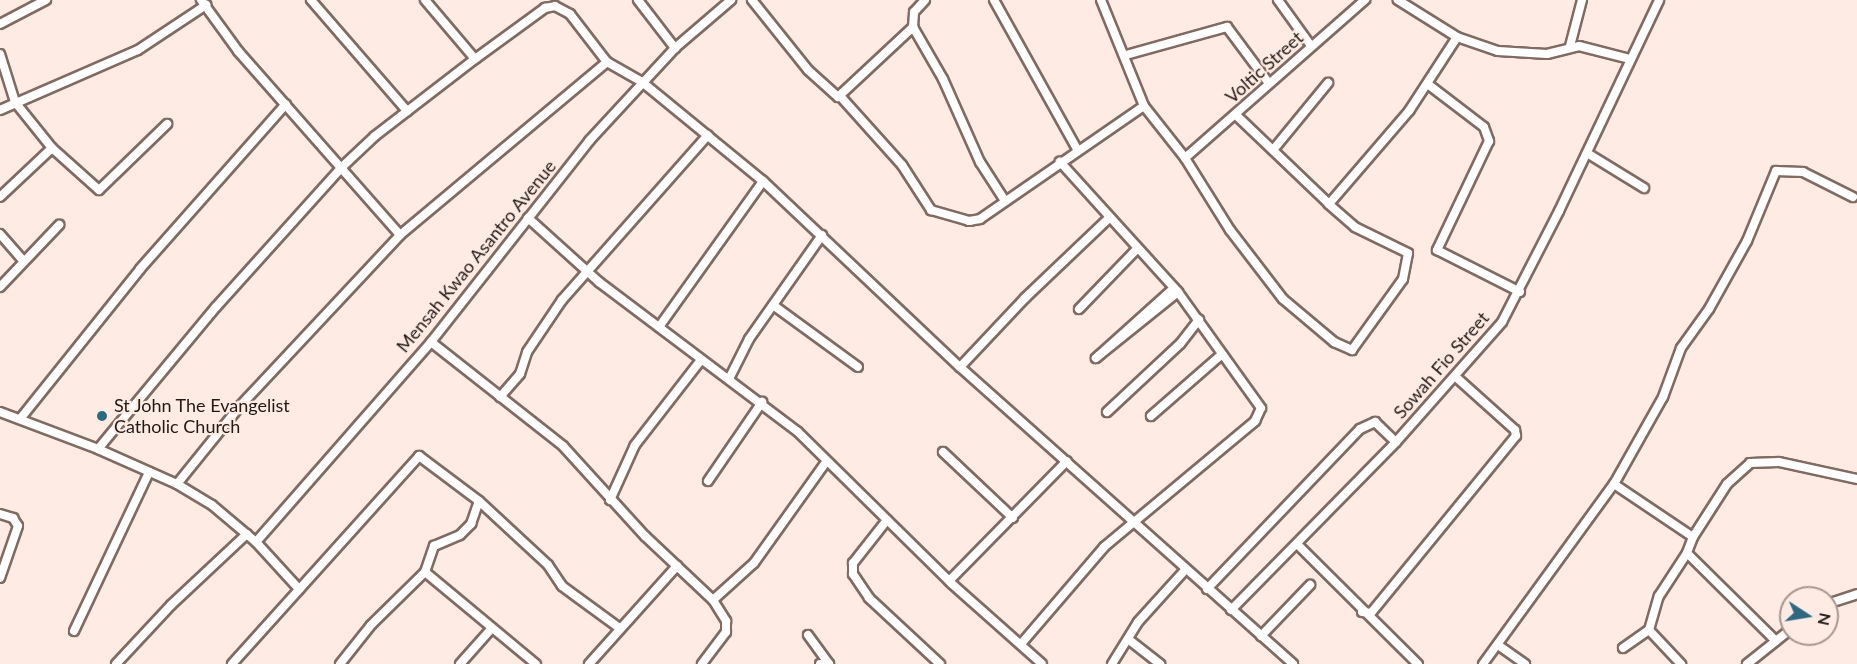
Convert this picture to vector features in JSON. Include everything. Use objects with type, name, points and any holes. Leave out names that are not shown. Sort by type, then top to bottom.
[{"type":"street","points":[[0,24],[46,0]]},
{"type":"street","points":[[311,0],[407,111]]},
{"type":"street","points":[[425,0],[475,59]]},
{"type":"street","points":[[638,0],[675,48]]},
{"type":"street","name":"Mensah Kwao Asantro Avenue","points":[[256,542],[431,342],[528,218],[642,82],[675,48],[731,0]]},
{"type":"street","points":[[752,0],[808,70],[834,95],[841,97],[902,165],[931,210],[969,221],[980,219],[1077,149],[1144,106]]},
{"type":"street","points":[[925,0],[914,12],[913,27],[943,79],[980,162],[1005,201]]},
{"type":"street","points":[[994,0],[1077,149]]},
{"type":"street","points":[[1101,0],[1126,55],[1144,106],[1185,158],[1230,231],[1283,299],[1334,342],[1352,350],[1403,279],[1408,253],[1355,227],[1236,115]]},
{"type":"street","points":[[1278,0],[1311,46]]},
{"type":"street","name":"Voltic Street","points":[[1185,158],[1236,115],[1268,82],[1365,0]]},
{"type":"street","points":[[1398,0],[1457,37],[1491,49],[1534,54],[1569,46],[1630,59]]},
{"type":"street","points":[[1569,46],[1582,0]]},
{"type":"street","name":"Sowah Fio Street","points":[[1231,610],[1298,545],[1492,336],[1520,292],[1659,0]]},
{"type":"street","points":[[0,111],[15,102],[138,50],[203,3],[231,43],[342,166],[400,235]]},
{"type":"street","points":[[98,449],[216,307],[342,166],[407,111],[475,59],[545,8],[555,6],[570,14],[607,62],[642,82],[763,181],[960,367],[1293,664]]},
{"type":"street","points":[[841,97],[913,27]]},
{"type":"street","points":[[1126,55],[1227,27],[1268,82]]},
{"type":"street","points":[[1329,204],[1429,85],[1457,37]]},
{"type":"street","points":[[0,54],[15,102],[52,147],[99,190],[167,124]]},
{"type":"street","points":[[177,484],[240,406],[400,235],[607,62]]},
{"type":"street","points":[[1273,150],[1328,83]]},
{"type":"street","points":[[1429,85],[1484,128],[1489,141],[1437,250],[1520,292]]},
{"type":"street","points":[[20,419],[140,270],[286,104]]},
{"type":"street","points":[[500,397],[520,374],[527,352],[562,300],[590,272],[708,135]]},
{"type":"street","points":[[0,197],[52,147]]},
{"type":"street","points":[[1587,153],[1644,188]]},
{"type":"street","points":[[1021,644],[1091,562],[1260,412],[1258,399],[1176,290],[1060,162]]},
{"type":"street","points":[[1483,664],[1614,484],[1662,398],[1681,348],[1709,309],[1747,241],[1776,171],[1803,172],[1856,195]]},
{"type":"street","points":[[659,327],[763,181]]},
{"type":"street","points":[[528,218],[590,272],[700,360],[730,377],[798,432],[949,581],[1021,644],[1036,662]]},
{"type":"street","points":[[960,367],[1017,305],[1109,218]]},
{"type":"street","points":[[0,287],[23,260],[59,225]]},
{"type":"street","points":[[0,234],[23,260]]},
{"type":"street","points":[[730,377],[749,339],[822,235]]},
{"type":"street","points":[[1079,309],[1137,249]]},
{"type":"street","points":[[1126,332],[1176,290]]},
{"type":"street","points":[[773,305],[858,367]]},
{"type":"street","points":[[1107,412],[1180,344],[1199,320]]},
{"type":"street","points":[[431,342],[571,453],[610,500],[713,600],[726,621],[726,632],[702,664]]},
{"type":"street","points":[[1151,416],[1222,354]]},
{"type":"street","points":[[610,500],[635,445],[700,360]]},
{"type":"street","points":[[1362,612],[1371,613],[1516,436],[1515,430],[1456,377]]},
{"type":"street","points":[[708,481],[762,402]]},
{"type":"street","points":[[0,412],[98,449],[177,484],[212,505],[247,534],[299,589]]},
{"type":"street","points":[[1207,589],[1360,429],[1375,422],[1396,442]]},
{"type":"street","points":[[943,452],[1012,518]]},
{"type":"street","points":[[232,664],[412,459],[424,458],[479,501],[548,565],[562,586],[618,627]]},
{"type":"street","points":[[949,581],[1067,461]]},
{"type":"street","points":[[713,600],[760,556],[826,462]]},
{"type":"street","points":[[1623,648],[1649,630],[1659,596],[1687,553],[1693,537],[1727,484],[1750,463],[1779,462],[1857,479]]},
{"type":"street","points":[[74,631],[149,472]]},
{"type":"street","points":[[1614,484],[1693,537]]},
{"type":"street","points":[[340,664],[371,625],[425,573],[434,546],[460,535],[476,518],[479,501]]},
{"type":"street","points":[[0,514],[13,518],[18,526],[0,578]]},
{"type":"street","points":[[886,520],[853,562],[853,574],[869,597],[940,664]]},
{"type":"street","points":[[116,664],[171,605],[247,534]]},
{"type":"street","points":[[1298,545],[1362,612],[1418,664]]},
{"type":"street","points":[[1687,553],[1776,641]]},
{"type":"street","points":[[589,664],[618,627],[677,566]]},
{"type":"street","points":[[1112,664],[1128,639],[1185,570]]},
{"type":"street","points":[[425,573],[536,664]]},
{"type":"street","points":[[1261,636],[1310,585]]},
{"type":"street","points":[[1839,600],[1857,594]]},
{"type":"street","points":[[460,664],[492,628]]},
{"type":"street","points":[[1649,630],[1682,664]]},
{"type":"street","points":[[808,635],[829,664],[820,664]]},
{"type":"street","points":[[1128,639],[1160,664]]},
{"type":"street","points":[[1747,664],[1779,639]]},
{"type":"street","points":[[1498,645],[1525,664]]},
{"type":"place","name":"St John The Evangelist Catholic Church","points":[[102,416]]}]
